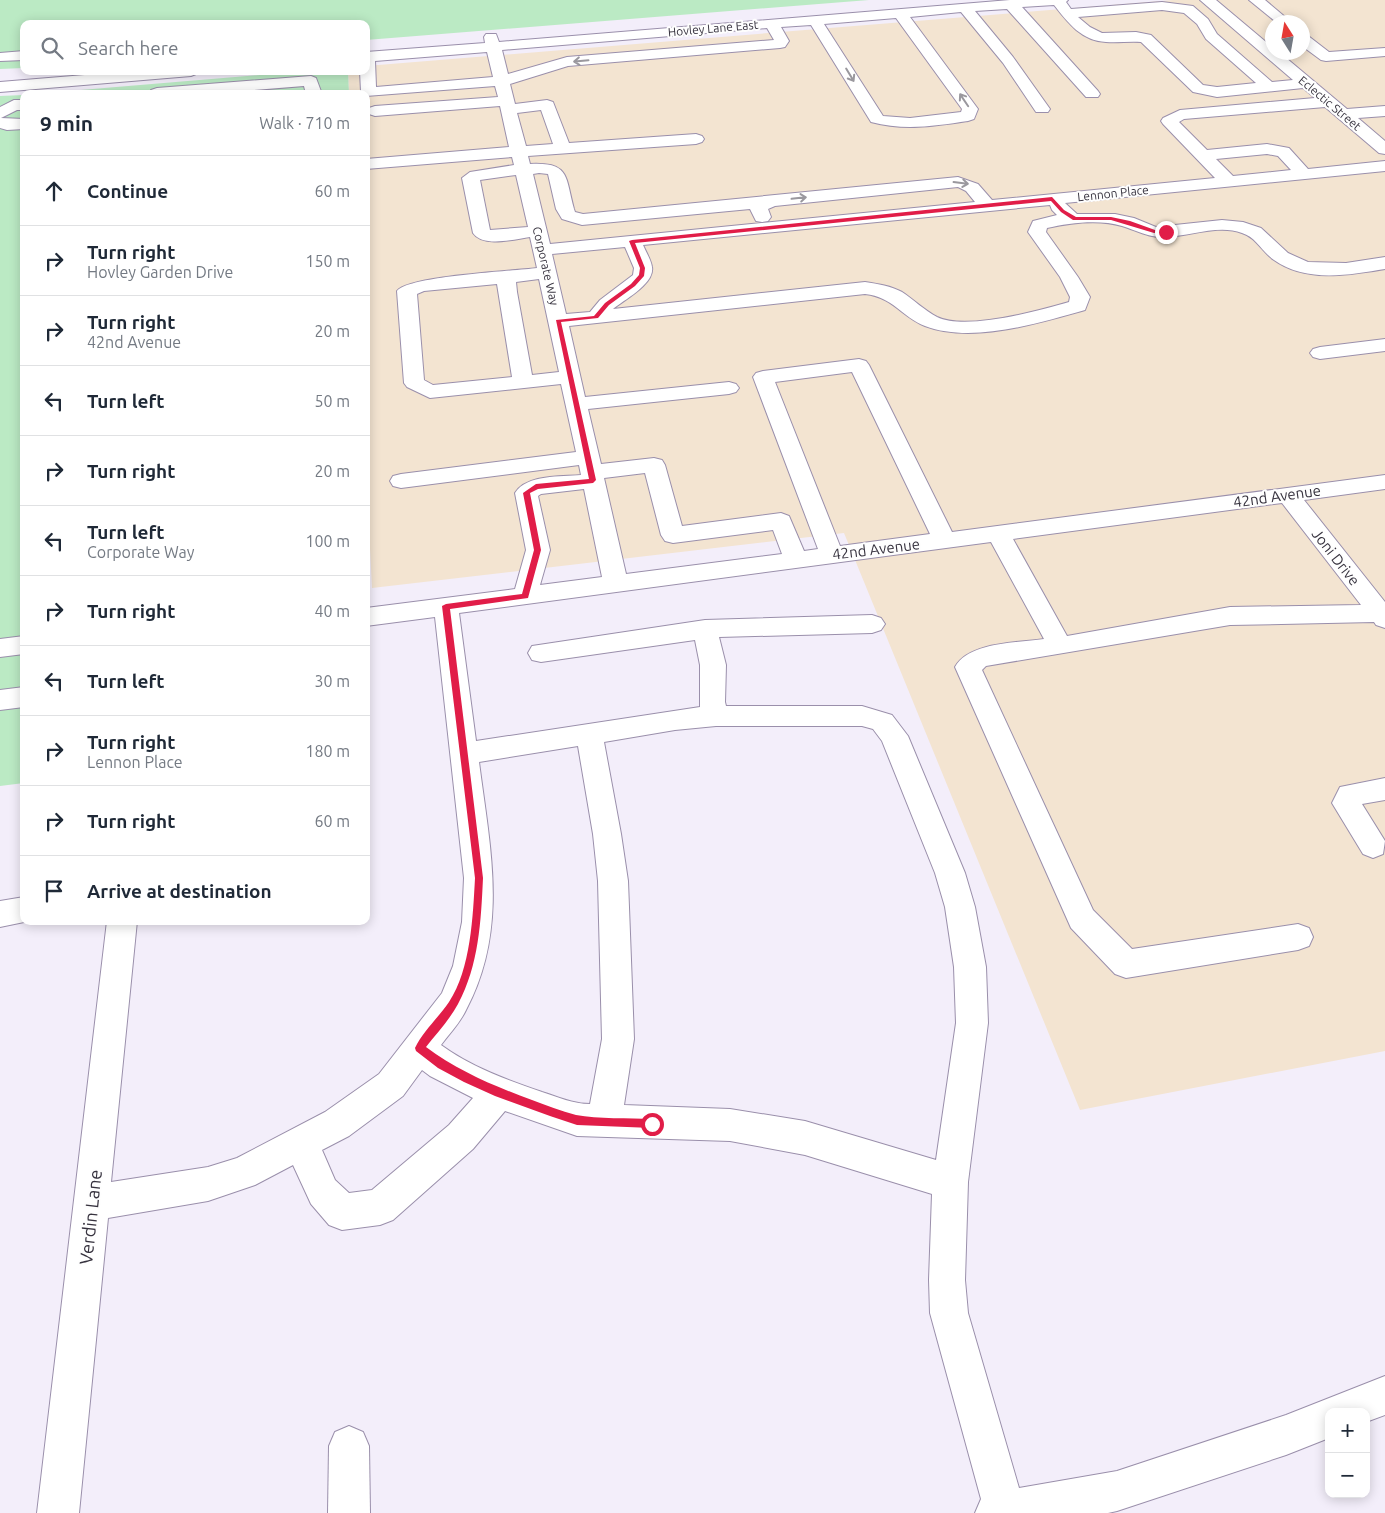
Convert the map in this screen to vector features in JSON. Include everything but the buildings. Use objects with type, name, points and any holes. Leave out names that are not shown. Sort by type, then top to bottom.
[{"type":"street","points":[[1057,0],[1090,36],[1106,38],[1137,36],[1146,38],[1198,89],[1217,92],[1306,83]]},
{"type":"street","name":"Hovley Lane East","points":[[370,54],[855,8],[1011,4],[1057,0]]},
{"type":"street","name":"Eclectic Street","points":[[1207,0],[1255,40],[1301,66],[1306,83],[1385,148]]},
{"type":"street","points":[[1256,0],[1275,15]]},
{"type":"street","points":[[960,4],[1008,60],[1042,109]]},
{"type":"street","name":"Hovley Lane East","points":[[492,42],[588,39],[595,47],[610,48],[775,29],[815,20],[900,13],[960,4]]},
{"type":"street","points":[[1011,4],[1092,94]]},
{"type":"street","points":[[1065,7],[1162,6],[1188,10],[1203,22],[1211,36],[1269,87]]},
{"type":"street","points":[[370,92],[502,81],[567,62],[776,45],[782,41],[772,22],[780,19],[855,8]]},
{"type":"street","points":[[815,20],[877,120],[888,123],[925,122],[968,116],[970,109],[900,13]]},
{"type":"street","points":[[824,34],[909,26]]},
{"type":"street","points":[[1219,43],[1255,40]]},
{"type":"street","name":"Corporate Way","points":[[492,42],[538,231],[616,584]]},
{"type":"street","points":[[1310,44],[1326,57]]},
{"type":"street","points":[[1301,66],[1326,57],[1385,52]]},
{"type":"street","points":[[0,57],[20,55]]},
{"type":"street","points":[[0,77],[23,75]]},
{"type":"street","points":[[0,87],[149,75]]},
{"type":"street","points":[[183,90],[186,75]]},
{"type":"street","points":[[368,75],[369,90]]},
{"type":"street","points":[[209,90],[312,82]]},
{"type":"street","points":[[1228,181],[1169,122],[1180,115],[1329,102]]},
{"type":"street","points":[[0,114],[14,105],[20,104]]},
{"type":"street","points":[[376,111],[547,105],[563,148]]},
{"type":"street","points":[[1344,114],[1385,111]]},
{"type":"street","points":[[0,123],[7,125],[20,124]]},
{"type":"street","points":[[538,231],[490,236],[482,233],[479,226],[471,178],[521,160],[563,148],[696,139]]},
{"type":"street","points":[[1202,156],[1267,149],[1283,152],[1304,174]]},
{"type":"street","points":[[370,164],[521,160],[553,170],[556,174],[568,215],[582,220],[958,182],[969,184],[978,191],[987,206]]},
{"type":"street","name":"Lennon Place","points":[[542,250],[1385,166]]},
{"type":"street","points":[[1052,199],[1070,217]]},
{"type":"street","points":[[763,203],[758,207],[767,228]]},
{"type":"street","points":[[655,212],[664,238]]},
{"type":"street","points":[[558,321],[865,288],[893,293],[923,317],[948,327],[1048,315],[1078,306],[1080,297],[1069,277],[1037,232],[1039,225],[1070,217],[1111,218],[1154,232],[1231,226],[1244,227],[1253,230],[1281,257],[1294,264],[1311,268],[1333,270],[1385,263]]},
{"type":"street","points":[[596,317],[607,304],[642,276],[642,268],[632,241]]},
{"type":"street","points":[[547,273],[420,286],[407,291],[414,383],[430,392],[570,377]]},
{"type":"street","points":[[507,278],[507,292],[523,381]]},
{"type":"street","points":[[1320,353],[1385,345]]},
{"type":"street","points":[[832,555],[763,377],[859,365],[944,540]]},
{"type":"street","points":[[576,404],[729,388]]},
{"type":"street","points":[[401,481],[654,465],[672,535],[781,521],[796,560]]},
{"type":"street","points":[[525,596],[538,550],[526,493],[536,487],[591,470]]},
{"type":"street","name":"42nd Avenue","points":[[370,616],[1385,482]]},
{"type":"street","name":"Joni Drive","points":[[1288,495],[1383,616]]},
{"type":"street","points":[[998,533],[1060,646]]},
{"type":"street","points":[[91,1203],[208,1184],[243,1173],[337,1124],[391,1085],[454,1002],[469,966],[477,922],[479,878],[446,606]]},
{"type":"street","points":[[1298,937],[1126,964],[1082,919],[968,668],[979,658],[1060,646],[1230,616],[1383,616]]},
{"type":"street","points":[[541,653],[705,629],[872,624]]},
{"type":"street","points":[[705,629],[713,665],[712,702],[716,716]]},
{"type":"street","points":[[0,648],[20,646]]},
{"type":"street","points":[[0,700],[20,698]]},
{"type":"street","points":[[463,754],[675,720],[716,716],[862,716],[882,722],[894,736],[950,873],[960,907],[970,967],[972,1023],[950,1182],[947,1280],[949,1313],[1000,1512],[1117,1491],[1286,1435],[1325,1420]]},
{"type":"street","points":[[589,734],[607,834],[613,881],[616,957],[618,1039],[604,1122]]},
{"type":"street","points":[[1373,846],[1346,802],[1350,795],[1385,788]]},
{"type":"street","points":[[0,914],[20,911]]},
{"type":"street","name":"Verdin Lane","points":[[58,1513],[122,925]]},
{"type":"street","points":[[420,1048],[442,1065],[499,1093],[577,1120],[730,1125],[806,1138],[950,1182]]},
{"type":"street","points":[[301,1143],[324,1192],[342,1212],[380,1207],[461,1137],[499,1093]]},
{"type":"street","points":[[1354,1408],[1385,1395]]},
{"type":"street","points":[[348,1446],[349,1513]]},
{"type":"shaded area","points":[[1173,0],[1385,0],[1385,1051],[1080,1110],[844,533],[372,588],[370,548],[370,90],[349,90],[348,75],[370,75],[370,66]]},
{"type":"green space","points":[[0,0],[869,0],[370,40],[370,20],[20,20],[20,68],[0,69]]},
{"type":"green space","points":[[259,75],[348,75],[349,90],[80,90]]},
{"type":"green space","points":[[20,95],[20,784],[0,786],[0,96]]},
{"type":"route","points":[[652,1124],[577,1120],[550,1112],[499,1093],[467,1078],[442,1065],[420,1048],[454,1002],[469,966],[477,922],[479,878],[446,606],[525,596],[538,554],[526,493],[536,487],[593,480],[558,321],[596,317],[607,304],[642,276],[642,268],[632,241],[1052,199],[1062,211],[1075,219],[1111,218],[1154,232],[1166,232]]}]
